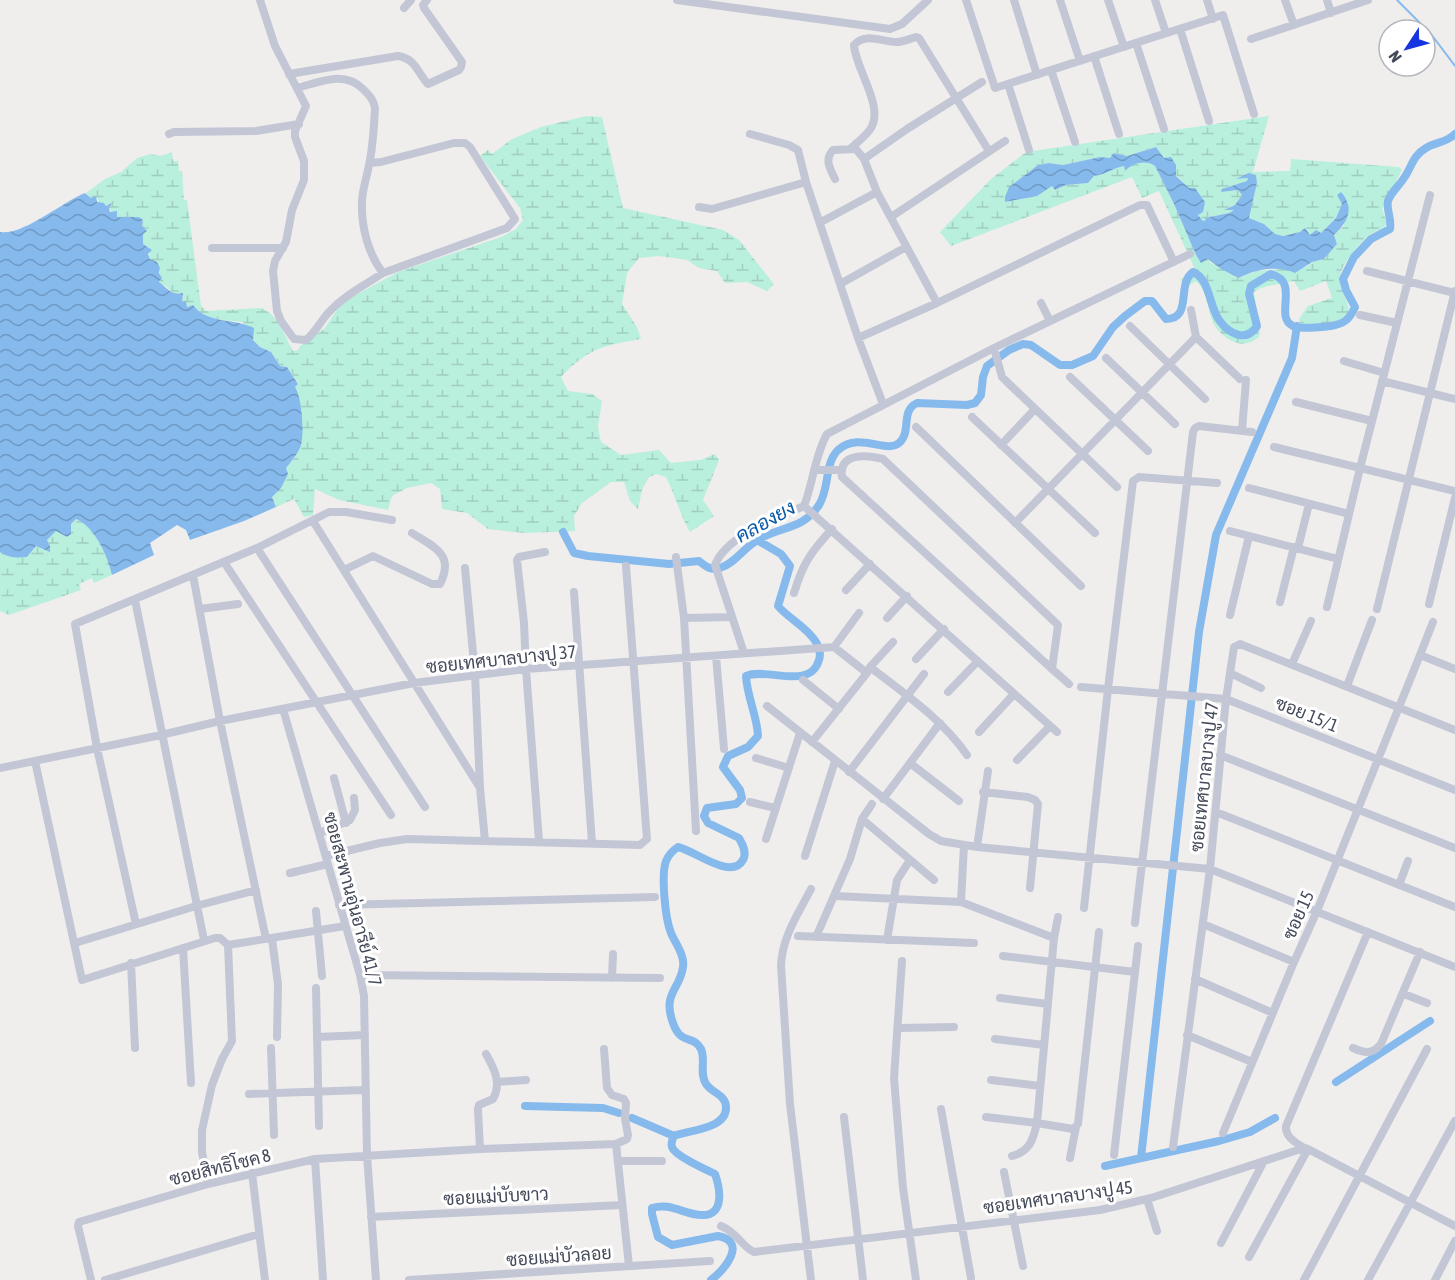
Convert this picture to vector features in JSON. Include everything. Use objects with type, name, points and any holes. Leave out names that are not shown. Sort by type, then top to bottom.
[{"type":"street","points":[[260,0],[275,46],[306,106],[295,131],[295,137],[302,152],[304,180],[292,210],[288,236],[275,261],[273,271],[275,306],[280,321],[297,340],[306,340],[344,297],[383,273],[507,228],[515,219],[470,147],[465,143],[454,143],[370,163]]},
{"type":"street","points":[[404,8],[411,0]]},
{"type":"street","points":[[289,74],[398,56],[410,59],[416,64],[428,84],[459,70],[462,65],[460,59],[424,9],[423,5],[427,0]]},
{"type":"street","points":[[677,0],[890,29],[902,24],[928,0]]},
{"type":"street","points":[[966,0],[995,88],[1223,15],[1254,114]]},
{"type":"street","points":[[1014,0],[1037,75]]},
{"type":"street","points":[[1060,0],[1080,61]]},
{"type":"street","points":[[1108,0],[1124,47]]},
{"type":"street","points":[[1155,0],[1166,33]]},
{"type":"street","points":[[1207,0],[1213,19]]},
{"type":"street","points":[[1285,0],[1294,25]]},
{"type":"street","points":[[1327,0],[1331,13]]},
{"type":"street","points":[[1251,39],[1368,0]]},
{"type":"street","points":[[1180,29],[1209,121]]},
{"type":"street","points":[[851,148],[870,130],[873,118],[872,97],[853,47],[858,40],[876,38],[893,42],[917,37],[989,151]]},
{"type":"street","points":[[1136,43],[1164,129]]},
{"type":"street","points":[[1094,56],[1119,134]]},
{"type":"street","points":[[1051,70],[1075,142]]},
{"type":"street","points":[[297,88],[342,77],[356,82],[374,101],[370,163],[362,200],[363,229],[376,264],[383,273]]},
{"type":"street","points":[[864,159],[982,82]]},
{"type":"street","points":[[1008,84],[1029,150]]},
{"type":"street","points":[[169,134],[174,132],[256,131],[299,124]]},
{"type":"street","points":[[750,134],[796,148],[858,338],[883,404]]},
{"type":"street","points":[[891,217],[1005,141]]},
{"type":"street","points":[[835,179],[829,166],[830,153],[838,149],[856,149],[864,159],[877,192],[937,303]]},
{"type":"street","points":[[699,207],[712,209],[806,182]]},
{"type":"street","points":[[821,222],[877,192]]},
{"type":"street","points":[[1327,607],[1430,195]]},
{"type":"street","points":[[858,338],[1145,204],[1174,262]]},
{"type":"street","points":[[840,284],[906,247]]},
{"type":"street","points":[[212,248],[283,248]]},
{"type":"street","points":[[809,509],[815,470],[822,443],[827,434],[1050,321],[1190,254]]},
{"type":"street","points":[[1367,271],[1455,293],[1377,609]]},
{"type":"street","points":[[1041,303],[1050,321]]},
{"type":"street","points":[[1191,310],[1196,337],[1243,380],[1242,431]]},
{"type":"street","points":[[1360,315],[1397,323]]},
{"type":"street","points":[[1130,326],[1205,399]]},
{"type":"street","points":[[1015,523],[1196,337]]},
{"type":"street","points":[[994,350],[1006,381],[1117,487]]},
{"type":"street","points":[[1106,357],[1175,424]]},
{"type":"street","points":[[1344,361],[1383,377],[1455,399]]},
{"type":"street","points":[[1070,377],[1148,451]]},
{"type":"street","points":[[1296,402],[1372,421]]},
{"type":"street","points":[[1001,444],[1035,409]]},
{"type":"street","points":[[972,417],[1095,533]]},
{"type":"street","points":[[1135,923],[1192,432],[1199,426],[1252,432]]},
{"type":"street","points":[[916,427],[1081,586]]},
{"type":"street","points":[[1274,447],[1455,491]]},
{"type":"street","points":[[1053,669],[1058,626],[884,459],[867,455],[850,458],[843,464],[842,477],[1053,669],[1070,684]]},
{"type":"street","points":[[815,470],[841,470]]},
{"type":"street","points":[[1084,908],[1133,481],[1139,477],[1217,483]]},
{"type":"street","points":[[1249,488],[1349,514]]},
{"type":"street","points":[[1429,604],[1455,498]]},
{"type":"street","points":[[1280,602],[1309,504]]},
{"type":"street","points":[[809,509],[1057,732]]},
{"type":"street","points":[[744,653],[716,575],[714,565],[718,556],[743,536],[768,522],[809,509]]},
{"type":"street","points":[[136,924],[97,748],[75,624],[257,548],[329,512],[345,512],[392,520]]},
{"type":"street","points":[[313,520],[480,788]]},
{"type":"street","points":[[794,593],[808,557],[832,529]]},
{"type":"street","points":[[1230,531],[1338,559]]},
{"type":"street","points":[[344,570],[373,556],[432,584],[440,584],[446,572],[444,557],[439,550],[412,533]]},
{"type":"street","points":[[1230,615],[1249,536]]},
{"type":"street","points":[[257,548],[425,807]]},
{"type":"street","points":[[539,841],[524,622],[517,560],[519,557],[546,552]]},
{"type":"street","points":[[676,560],[687,658],[696,831]]},
{"type":"street","points":[[225,562],[391,815]]},
{"type":"street","points":[[846,590],[870,564]]},
{"type":"street","points":[[290,873],[394,840],[539,841],[640,845],[647,839],[626,566]]},
{"type":"street","points":[[465,568],[475,674],[480,788],[485,841]]},
{"type":"street","points":[[193,575],[220,721],[278,984],[277,1037]]},
{"type":"street","points":[[574,592],[592,843]]},
{"type":"street","points":[[888,618],[907,596]]},
{"type":"street","points":[[135,600],[204,940]]},
{"type":"street","points":[[200,609],[238,604]]},
{"type":"street","points":[[859,613],[834,647],[906,696],[940,723],[967,755]]},
{"type":"street","points":[[684,618],[731,617]]},
{"type":"street","points":[[1347,686],[1372,620]]},
{"type":"street","points":[[1292,664],[1311,621]]},
{"type":"street","name":"ซอย 15","points":[[1223,1133],[1317,911],[1433,622]]},
{"type":"street","points":[[916,659],[944,629]]},
{"type":"street","points":[[812,742],[893,642]]},
{"type":"street","name":"ซอยเทศบาลบางปู 47","points":[[1173,1147],[1210,869],[1233,649],[1238,644],[1455,730]]},
{"type":"street","name":"ซอยเทศบาลบางปู 37","points":[[0,768],[220,721],[414,683],[475,674],[834,647]]},
{"type":"street","points":[[1420,655],[1455,669]]},
{"type":"street","points":[[716,656],[724,749]]},
{"type":"street","points":[[948,692],[978,661]]},
{"type":"street","points":[[1230,673],[1261,688]]},
{"type":"street","points":[[849,772],[924,674]]},
{"type":"street","points":[[803,680],[839,709]]},
{"type":"street","name":"ซอย 15/1","points":[[1081,687],[1227,699],[1455,790]]},
{"type":"street","points":[[979,732],[1014,694]]},
{"type":"street","points":[[767,706],[883,799],[941,841],[977,847],[1210,869],[1455,967]]},
{"type":"street","name":"ซอยสะพานอุ่นอารีย์ 41/7","points":[[283,709],[320,833],[364,996],[364,1090],[376,1280]]},
{"type":"street","points":[[883,799],[940,723]]},
{"type":"street","points":[[1017,760],[1050,726]]},
{"type":"street","points":[[766,839],[800,734]]},
{"type":"street","points":[[1221,755],[1455,848]]},
{"type":"street","points":[[756,758],[789,768]]},
{"type":"street","points":[[35,761],[82,980],[204,940],[220,938],[228,945],[232,1041],[212,1085],[202,1130],[202,1152],[208,1184]]},
{"type":"street","points":[[805,856],[835,761]]},
{"type":"street","points":[[910,763],[959,801]]},
{"type":"street","points":[[977,847],[983,792],[988,771]]},
{"type":"street","points":[[334,778],[346,823]]},
{"type":"street","points":[[983,792],[1028,797],[1038,804],[1030,888]]},
{"type":"street","points":[[320,833],[346,823],[353,815],[354,798]]},
{"type":"street","points":[[750,802],[775,808]]},
{"type":"street","points":[[816,937],[836,896],[862,819],[872,804]]},
{"type":"street","points":[[1216,812],[1455,907]]},
{"type":"street","points":[[862,819],[933,880]]},
{"type":"street","points":[[961,902],[964,845]]},
{"type":"street","points":[[887,939],[897,880],[910,860]]},
{"type":"street","points":[[1399,885],[1408,861]]},
{"type":"street","points":[[75,943],[256,890]]},
{"type":"street","points":[[811,890],[784,940],[781,951],[790,1104],[811,1280]]},
{"type":"street","points":[[836,896],[961,902],[1054,938]]},
{"type":"street","points":[[339,904],[655,897]]},
{"type":"street","points":[[316,911],[322,976]]},
{"type":"street","points":[[1011,1156],[1029,1147],[1037,1123],[1054,938],[1058,917]]},
{"type":"street","points":[[1203,924],[1294,962]]},
{"type":"street","points":[[228,945],[345,926]]},
{"type":"street","points":[[1070,1158],[1076,1127],[1099,932]]},
{"type":"street","points":[[1368,932],[1286,1126],[1286,1131],[1306,1148],[1455,1226]]},
{"type":"street","points":[[798,936],[974,943]]},
{"type":"street","points":[[1114,1155],[1138,946]]},
{"type":"street","points":[[183,948],[191,1083]]},
{"type":"street","points":[[1353,1048],[1366,1053],[1377,1049],[1404,994],[1420,952]]},
{"type":"street","points":[[612,978],[613,954]]},
{"type":"street","points":[[1003,956],[1135,972]]},
{"type":"street","points":[[902,961],[894,1078],[903,1188],[916,1280]]},
{"type":"street","points":[[131,963],[135,1048]]},
{"type":"street","points":[[360,975],[660,978]]},
{"type":"street","points":[[1195,979],[1273,1013]]},
{"type":"street","points":[[316,988],[319,1126]]},
{"type":"street","points":[[1404,994],[1427,1003]]},
{"type":"street","points":[[1000,998],[1048,1004]]},
{"type":"street","points":[[898,1028],[954,1027]]},
{"type":"street","points":[[317,1037],[365,1035]]},
{"type":"street","points":[[1187,1035],[1252,1062]]},
{"type":"street","points":[[995,1039],[1044,1045]]},
{"type":"street","points":[[271,1048],[274,1135]]},
{"type":"street","points":[[604,1049],[608,1088],[612,1095],[626,1102],[625,1119],[628,1135],[616,1144],[629,1266]]},
{"type":"street","points":[[1304,1280],[1427,1049]]},
{"type":"street","points":[[480,1149],[477,1109],[496,1095],[497,1082],[495,1071],[486,1054]]},
{"type":"street","points":[[497,1082],[526,1080]]},
{"type":"street","points":[[991,1080],[1040,1086]]},
{"type":"street","points":[[249,1094],[364,1090]]},
{"type":"street","points":[[941,1110],[971,1278]]},
{"type":"street","points":[[844,1117],[863,1280]]},
{"type":"street","points":[[986,1118],[1076,1127]]},
{"type":"street","points":[[1368,1280],[1455,1120]]},
{"type":"street","name":"ซอยสิทธิโชค 8","points":[[91,1280],[79,1222],[208,1184],[315,1159],[616,1144]]},
{"type":"street","points":[[1250,1257],[1306,1148]]},
{"type":"street","name":"ซอยเทศบาลบางปู 45","points":[[722,1226],[732,1230],[748,1249],[754,1252],[1100,1210],[1147,1199],[1306,1148]]},
{"type":"street","points":[[315,1159],[323,1280]]},
{"type":"street","points":[[618,1161],[662,1161]]},
{"type":"street","points":[[1221,1244],[1264,1161]]},
{"type":"street","points":[[1004,1172],[1023,1266]]},
{"type":"street","points":[[252,1173],[265,1280]]},
{"type":"street","points":[[1147,1199],[1157,1231]]},
{"type":"street","name":"ซอยแม่บับขาว","points":[[371,1217],[622,1205]]},
{"type":"street","points":[[105,1280],[259,1234]]},
{"type":"street","points":[[1435,1280],[1455,1241]]},
{"type":"street","name":"ซอยแม่บัวลอย","points":[[409,1280],[710,1261]]},
{"type":"green space","points":[[586,116],[602,117],[623,208],[723,230],[739,240],[774,284],[767,291],[747,282],[725,283],[717,271],[699,268],[687,260],[659,256],[639,258],[627,273],[622,304],[637,327],[641,339],[606,346],[588,354],[561,377],[568,391],[592,394],[602,401],[598,427],[601,442],[621,455],[659,450],[671,463],[700,460],[715,454],[719,460],[703,500],[714,516],[690,532],[666,477],[656,474],[648,478],[642,490],[638,509],[630,501],[624,482],[611,482],[582,503],[574,516],[575,531],[525,533],[488,529],[467,513],[442,509],[440,489],[431,483],[407,488],[392,496],[388,510],[339,500],[315,489],[313,515],[304,517],[294,499],[276,507],[272,497],[280,486],[286,468],[295,457],[299,442],[301,411],[295,387],[298,383],[287,367],[280,366],[271,352],[260,347],[253,340],[243,322],[216,319],[203,314],[193,305],[187,307],[182,303],[183,293],[172,292],[160,284],[160,268],[150,259],[149,252],[141,241],[143,220],[139,217],[117,217],[109,209],[112,204],[106,206],[104,203],[99,203],[97,198],[91,198],[86,193],[105,179],[121,172],[137,158],[150,154],[161,156],[172,152],[173,161],[178,161],[179,171],[182,171],[184,200],[187,200],[201,306],[206,311],[260,308],[266,310],[280,325],[293,351],[298,350],[300,346],[324,329],[339,307],[354,296],[398,272],[501,237],[516,229],[523,220],[520,208],[480,156],[488,150],[492,154],[512,139],[541,127]]},
{"type":"green space","points":[[1269,116],[1253,172],[1290,171],[1291,159],[1399,167],[1402,170],[1382,209],[1387,223],[1382,229],[1362,241],[1341,271],[1340,281],[1349,313],[1339,323],[1300,324],[1299,319],[1308,306],[1332,298],[1326,281],[1300,291],[1294,281],[1263,287],[1254,292],[1259,337],[1243,344],[1236,343],[1222,335],[1216,327],[1202,288],[1196,281],[1185,288],[1181,279],[1194,267],[1159,191],[1142,198],[1132,177],[951,246],[940,232],[991,179],[1026,152]],"holes":[[[1156,147],[1164,158],[1176,165],[1176,175],[1189,192],[1202,221],[1235,209],[1242,195],[1238,190],[1222,192],[1222,189],[1248,181],[1248,178],[1238,179],[1256,175],[1257,183],[1249,218],[1264,224],[1275,235],[1283,236],[1300,232],[1310,235],[1321,233],[1336,218],[1342,204],[1344,226],[1334,235],[1337,244],[1324,259],[1312,262],[1306,267],[1257,271],[1239,278],[1211,263],[1208,259],[1201,262],[1155,166],[1151,164],[1139,162],[1125,170],[1124,166],[1120,167],[1094,176],[1088,183],[1066,185],[1055,190],[1052,186],[1009,187],[1038,165],[1049,163],[1063,165],[1100,157],[1110,158],[1115,153],[1127,156]]]},
{"type":"green space","points":[[76,519],[95,535],[112,575],[94,583],[92,578],[79,584],[81,590],[9,615],[0,611],[0,552],[11,557],[27,557],[36,546],[44,548],[50,546],[47,540],[56,530],[67,537],[71,534],[71,524]]},
{"type":"water","points":[[1156,147],[1164,158],[1171,157],[1176,165],[1176,176],[1189,188],[1195,188],[1205,202],[1203,212],[1198,215],[1203,221],[1206,220],[1205,218],[1234,210],[1224,210],[1235,205],[1242,195],[1238,190],[1221,192],[1222,189],[1247,181],[1248,178],[1236,179],[1249,173],[1256,175],[1257,183],[1249,218],[1264,224],[1275,234],[1283,236],[1300,232],[1305,228],[1310,235],[1316,230],[1321,233],[1336,218],[1342,204],[1337,195],[1341,192],[1349,209],[1346,220],[1334,235],[1337,244],[1324,259],[1312,262],[1295,273],[1281,269],[1267,269],[1239,278],[1208,259],[1201,263],[1155,166],[1143,162],[1125,171],[1124,166],[1094,176],[1088,183],[1066,185],[1055,190],[1052,186],[1037,196],[1005,202],[1009,187],[1038,165],[1049,163],[1063,165],[1100,157],[1110,158],[1114,153],[1127,156]]},
{"type":"water","points":[[85,193],[91,198],[96,196],[97,202],[104,203],[106,206],[112,203],[110,212],[117,211],[117,217],[139,217],[143,220],[142,226],[147,231],[143,234],[143,244],[152,250],[148,254],[150,259],[157,262],[160,268],[159,273],[162,278],[159,282],[173,292],[183,293],[182,302],[186,301],[187,307],[193,305],[213,318],[254,328],[253,340],[260,347],[271,352],[280,366],[287,367],[298,384],[295,387],[302,417],[302,442],[286,468],[288,474],[281,488],[272,497],[276,507],[190,540],[186,530],[177,525],[150,543],[154,555],[112,575],[104,551],[95,535],[76,519],[71,524],[71,534],[67,537],[56,531],[47,540],[50,552],[36,546],[27,557],[13,557],[0,552],[0,232],[9,232],[31,224]]},
{"type":"waterway","points":[[1397,0],[1431,34],[1455,66]]},
{"type":"waterway","name":"คลองยง","points":[[563,532],[574,553],[588,556],[669,564],[699,561],[714,569],[725,566],[756,541],[798,524],[812,513],[819,505],[825,491],[831,462],[838,450],[855,442],[894,446],[903,438],[907,416],[917,403],[967,405],[975,403],[981,395],[987,366],[1009,350],[1023,344],[1031,345],[1060,365],[1072,365],[1093,356],[1113,327],[1145,301],[1152,301],[1166,319],[1174,317],[1182,307],[1185,284],[1193,272],[1203,280],[1219,320],[1238,335],[1248,334],[1257,326],[1249,294],[1251,286],[1271,274],[1280,278],[1284,284],[1285,315],[1293,326],[1312,328],[1340,324],[1349,318],[1355,307],[1343,279],[1354,257],[1371,239],[1390,229],[1388,201],[1391,195],[1421,151],[1455,134]]},
{"type":"waterway","points":[[1141,1158],[1199,632],[1216,535],[1292,358],[1297,326]]},
{"type":"waterway","points":[[711,1280],[727,1263],[733,1250],[732,1244],[727,1239],[718,1236],[672,1245],[658,1237],[652,1214],[652,1208],[665,1207],[702,1215],[709,1214],[718,1206],[719,1193],[715,1174],[681,1156],[673,1149],[672,1142],[674,1136],[714,1124],[725,1114],[726,1107],[724,1100],[704,1080],[701,1049],[694,1042],[680,1035],[670,1013],[671,998],[681,975],[683,963],[667,917],[664,876],[667,859],[678,847],[721,866],[737,866],[743,860],[745,852],[739,838],[708,823],[704,816],[707,808],[736,804],[742,798],[740,790],[723,767],[728,756],[748,747],[758,736],[746,676],[807,674],[814,669],[819,660],[819,648],[816,642],[803,627],[778,606],[790,566],[781,554],[757,540]]},
{"type":"waterway","points":[[1336,1082],[1430,1021]]},
{"type":"waterway","points":[[525,1106],[603,1108],[619,1113]]},
{"type":"waterway","points":[[632,1118],[674,1136]]},
{"type":"waterway","points":[[1105,1166],[1219,1141],[1250,1132],[1275,1118]]}]
